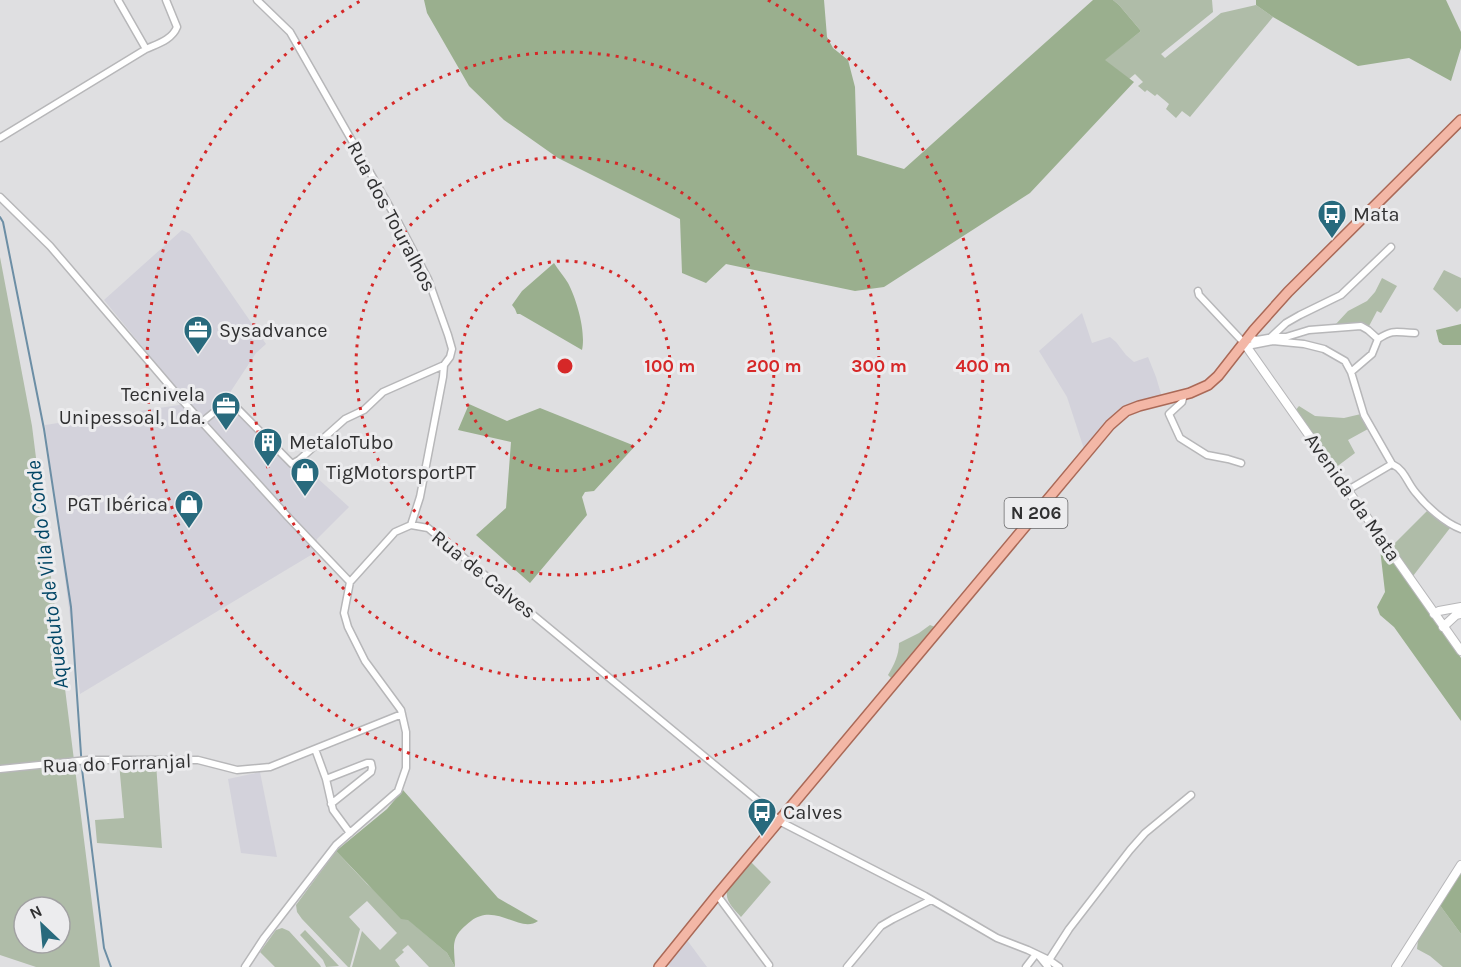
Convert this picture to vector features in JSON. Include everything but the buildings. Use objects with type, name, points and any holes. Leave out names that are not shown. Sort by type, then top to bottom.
[{"type":"main road","name":"N 206","points":[[659,967],[1110,425],[1126,411],[1138,406],[1184,395],[1208,385],[1288,292],[1461,120]]},
{"type":"street","points":[[118,0],[146,49]]},
{"type":"street","points":[[0,138],[175,32],[177,27],[166,0]]},
{"type":"street","name":"Rua dos Touralhos","points":[[257,0],[290,32],[396,218],[428,279],[448,335],[452,349],[444,365],[420,497],[411,525]]},
{"type":"street","points":[[0,197],[50,246],[202,422],[350,582],[344,613],[348,627],[365,661],[401,710],[406,732],[406,768],[398,790],[336,845],[264,938],[245,967]]},
{"type":"street","points":[[1272,338],[1286,323],[1341,295],[1390,247]]},
{"type":"street","points":[[1198,291],[1199,295],[1246,342],[1273,341],[1318,347],[1345,361],[1351,372],[1364,415],[1392,464],[1399,467],[1416,494],[1430,508],[1451,525],[1461,529]]},
{"type":"street","points":[[1246,342],[1292,337],[1309,330],[1360,326],[1378,339]]},
{"type":"street","points":[[1351,372],[1372,354],[1378,339],[1389,332],[1415,333]]},
{"type":"street","name":"Avenida da Mata","points":[[1246,342],[1461,651]]},
{"type":"street","points":[[202,422],[229,400],[292,464],[345,419],[364,410],[383,392],[444,365]]},
{"type":"street","points":[[1184,395],[1182,402],[1169,414],[1180,438],[1207,455],[1241,463]]},
{"type":"street","points":[[1348,490],[1392,464]]},
{"type":"street","name":"Rua de Calves","points":[[350,582],[395,532],[411,525],[428,528],[768,809],[779,821],[931,900],[997,938],[1037,954],[1048,963],[1059,967]]},
{"type":"street","points":[[1434,614],[1461,607]]},
{"type":"street","points":[[1443,627],[1456,615],[1461,614]]},
{"type":"street","name":"Rua do Forranjal","points":[[0,769],[88,760],[198,760],[237,770],[270,767],[402,714]]},
{"type":"street","points":[[315,749],[326,779],[333,810],[350,833]]},
{"type":"street","points":[[326,779],[371,763],[371,772],[331,804]]},
{"type":"street","points":[[1048,963],[1069,929],[1130,850],[1145,833],[1191,795]]},
{"type":"street","points":[[1396,967],[1461,866]]},
{"type":"street","points":[[717,895],[770,965]]},
{"type":"street","points":[[847,967],[881,926],[931,900]]},
{"type":"street","points":[[1026,967],[1037,954]]},
{"type":"shaded area","points":[[182,230],[190,234],[266,344],[256,353],[229,394],[288,459],[302,464],[349,507],[317,539],[316,552],[80,694],[45,425],[179,405],[186,400],[104,300]]},
{"type":"shaded area","points":[[1082,313],[1092,343],[1110,337],[1134,362],[1148,357],[1162,397],[1122,410],[1110,419],[1084,449],[1067,397],[1039,351]]},
{"type":"shaded area","points":[[260,772],[277,857],[241,853],[228,779]]},
{"type":"shaded area","points":[[687,940],[707,967],[670,967],[668,964]]},
{"type":"green space","points":[[424,0],[824,0],[827,37],[833,48],[848,60],[855,87],[857,155],[904,169],[1093,0],[1113,0],[1141,31],[1105,60],[1134,82],[1030,193],[884,287],[855,291],[726,264],[706,283],[682,273],[680,219],[558,158],[504,120],[469,86],[427,13]]},
{"type":"green space","points":[[1113,0],[1212,0],[1213,12],[1161,54],[1165,58],[1221,13],[1256,5],[1273,17],[1190,117],[1182,111],[1176,118],[1166,109],[1169,104],[1157,94],[1155,96],[1147,90],[1145,92],[1138,86],[1143,82],[1135,74],[1129,79],[1104,60],[1141,31]]},
{"type":"green space","points":[[1256,0],[1446,0],[1461,32],[1461,48],[1451,81],[1409,58],[1358,66],[1273,17],[1256,5]]},
{"type":"green space","points":[[0,257],[32,426],[100,967],[36,967],[0,955]]},
{"type":"green space","points":[[554,263],[575,298],[582,325],[582,350],[517,314],[512,305],[522,291]]},
{"type":"green space","points":[[1444,270],[1461,278],[1461,308],[1457,312],[1433,289]]},
{"type":"green space","points":[[1382,278],[1397,286],[1381,313],[1377,311],[1368,328],[1335,325],[1348,311],[1367,301]]},
{"type":"green space","points":[[1461,324],[1461,345],[1443,345],[1439,342],[1436,330]]},
{"type":"green space","points":[[469,404],[507,421],[540,408],[635,446],[594,491],[585,492],[582,497],[587,515],[530,583],[476,535],[506,508],[511,442],[458,430]]},
{"type":"green space","points":[[1299,406],[1315,416],[1344,418],[1361,414],[1368,429],[1348,440],[1355,453],[1335,468],[1295,411]]},
{"type":"green space","points":[[1428,510],[1450,528],[1413,576],[1391,547]]},
{"type":"green space","points":[[1380,549],[1386,549],[1461,658],[1461,721],[1394,627],[1380,615],[1377,607],[1385,592]]},
{"type":"green space","points":[[930,625],[935,627],[892,679],[888,675],[896,660],[899,643]]},
{"type":"green space","points":[[119,763],[156,763],[162,848],[97,843],[95,820],[124,818]]},
{"type":"green space","points":[[403,790],[498,898],[538,921],[523,924],[498,916],[480,916],[464,927],[456,937],[455,967],[447,953],[408,920],[401,919],[336,851],[387,809]]},
{"type":"green space","points":[[336,851],[367,884],[447,953],[455,967],[429,967],[408,945],[395,960],[400,967],[352,967],[362,931],[380,950],[397,933],[367,901],[349,917],[360,929],[350,967],[348,967],[302,919],[297,912],[296,905]]},
{"type":"green space","points":[[751,862],[771,882],[741,917],[729,902],[727,891]]},
{"type":"green space","points":[[1461,870],[1461,934],[1439,904]]},
{"type":"green space","points":[[1439,904],[1461,934],[1461,967],[1443,967],[1417,949],[1418,940]]},
{"type":"green space","points":[[282,928],[289,931],[321,967],[275,967],[260,952],[276,930]]},
{"type":"green space","points":[[305,930],[339,966],[326,967],[323,960],[300,935]]},
{"type":"waterway","name":"Aqueduto de Vila do Conde","points":[[0,217],[3,222],[44,429],[71,607],[82,769],[104,948],[111,967]]},
{"type":"place","name":"Mata","points":[[1332,240]]},
{"type":"place","name":"Sysadvance","points":[[198,356]]},
{"type":"place","name":"Tecnivela Unipessoal, Lda.","points":[[226,432]]},
{"type":"place","name":"MetaloTubo","points":[[268,468]]},
{"type":"place","name":"TigMotorsportPT","points":[[305,498]]},
{"type":"place","name":"PGT Ibérica","points":[[189,530]]},
{"type":"place","name":"Calves","points":[[762,838]]}]
